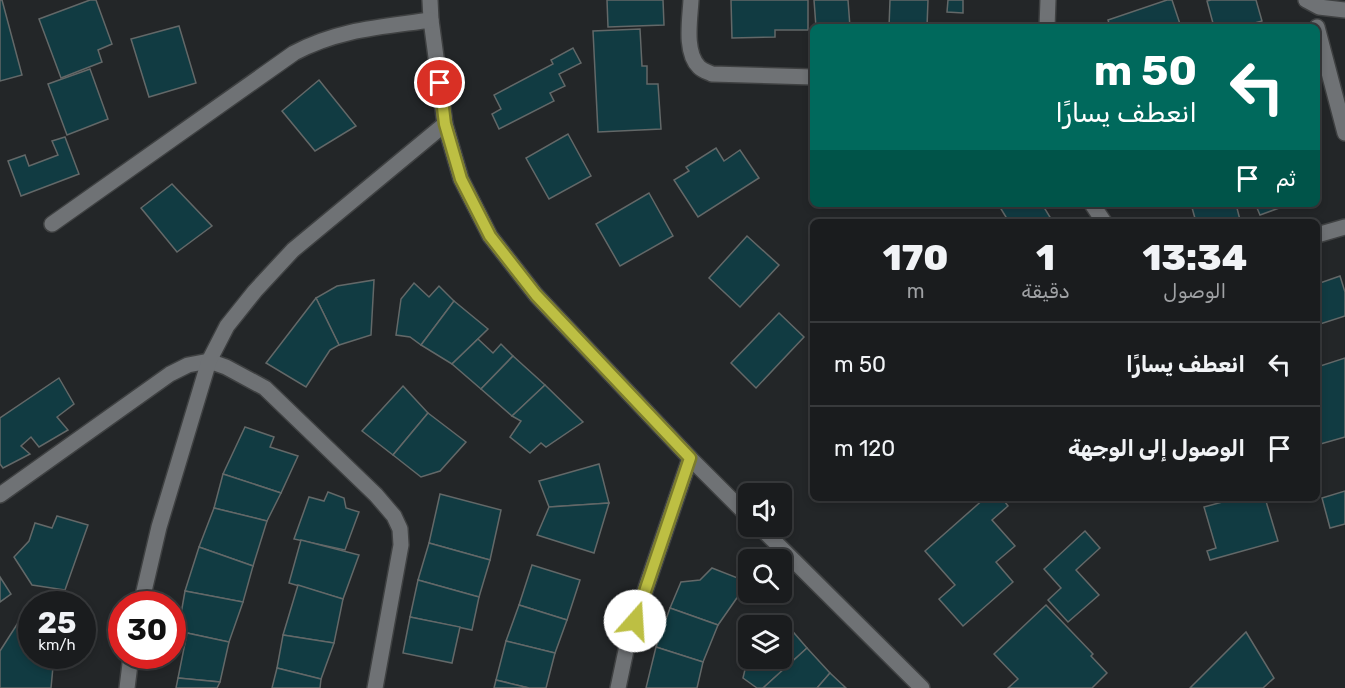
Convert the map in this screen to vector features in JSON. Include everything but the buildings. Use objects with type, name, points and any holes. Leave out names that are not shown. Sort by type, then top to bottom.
[{"type":"street","points":[[430,0],[445,124],[461,179],[490,236],[536,295],[738,506]]},
{"type":"street","points":[[691,0],[690,45],[698,67],[704,71],[712,74],[810,77]]},
{"type":"street","points":[[1047,24],[1048,0]]},
{"type":"street","points":[[1308,2],[1319,7],[1345,10]]},
{"type":"street","points":[[1308,2],[1315,24]]},
{"type":"street","points":[[52,224],[294,53],[317,41],[348,32],[431,20]]},
{"type":"street","points":[[1320,41],[1345,133]]},
{"type":"street","points":[[144,591],[159,526],[209,361],[227,326],[255,291],[293,250],[445,124]]},
{"type":"street","points":[[1320,234],[1345,227]]},
{"type":"street","points":[[0,495],[157,381],[188,365],[209,361],[234,371],[265,388],[376,495],[394,516],[400,529],[401,545],[375,688]]},
{"type":"street","points":[[618,688],[628,641],[690,458]]},
{"type":"street","points":[[770,537],[922,688]]},
{"type":"street","points":[[127,688],[129,669]]},
{"type":"route","points":[[440,83],[445,124],[461,179],[490,236],[536,295],[690,458],[635,621]]}]
